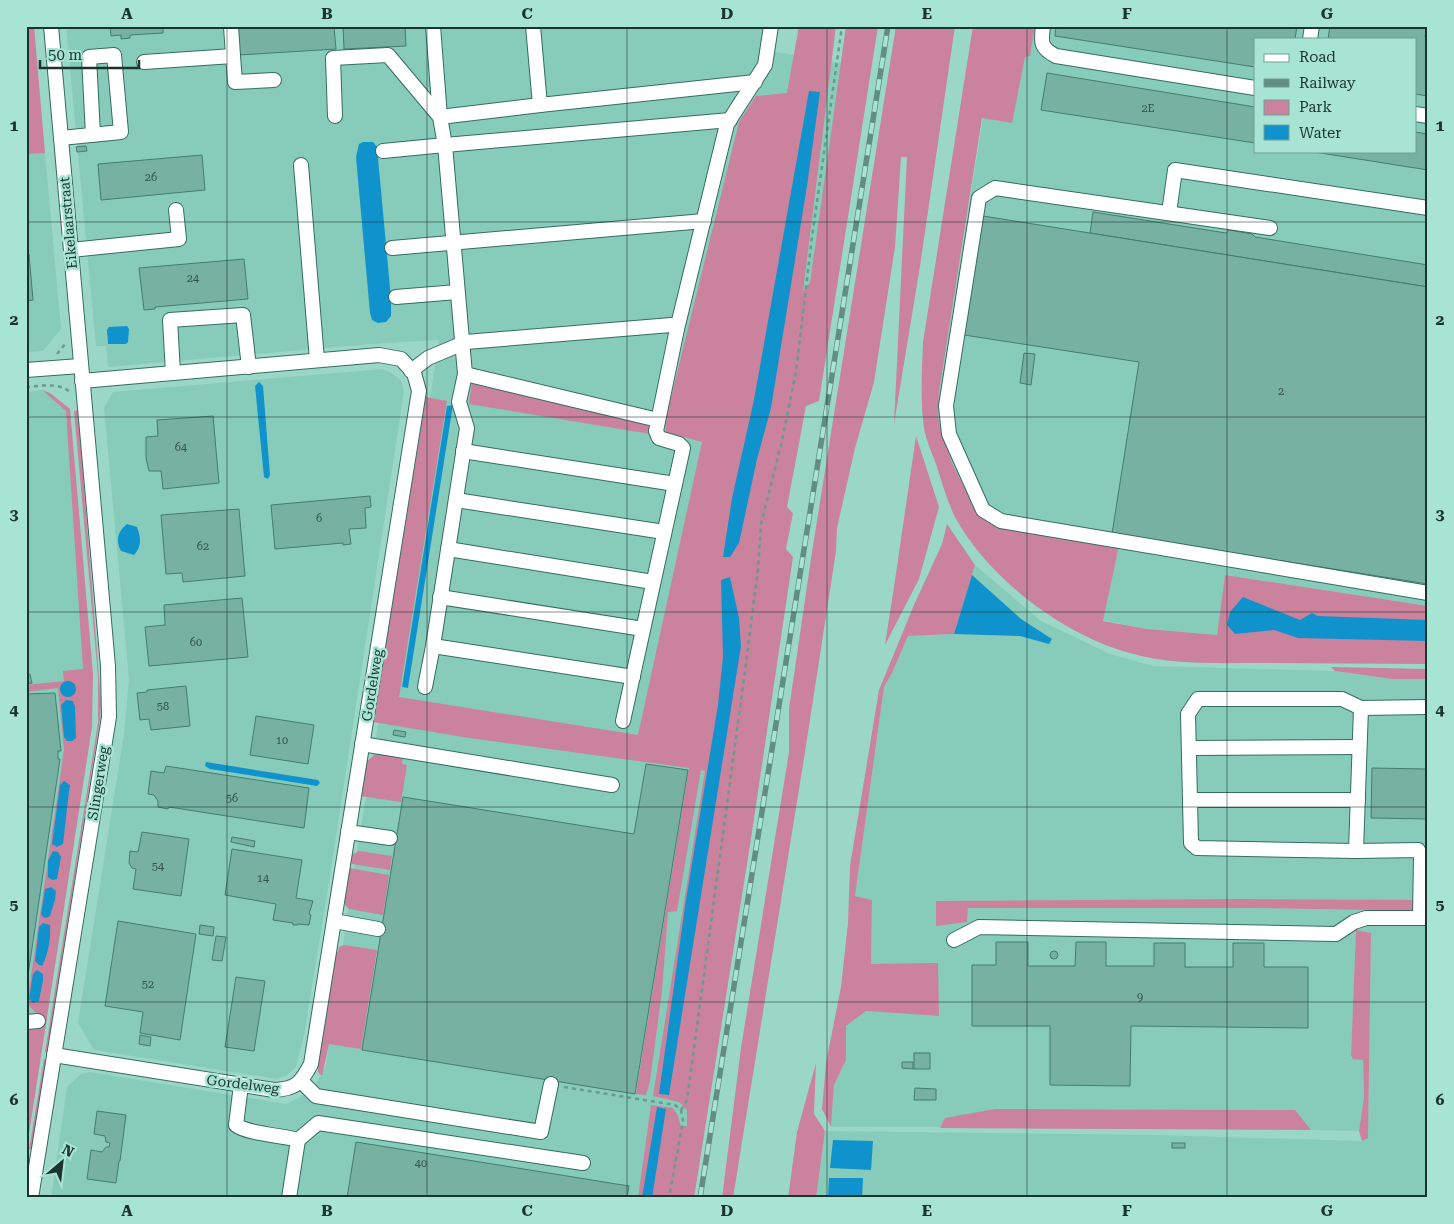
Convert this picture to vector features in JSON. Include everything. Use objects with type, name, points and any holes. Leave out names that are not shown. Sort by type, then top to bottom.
[{"type":"street","name":"Eikelaarstraat","points":[[51,26],[80,366]]},
{"type":"street","points":[[231,26],[235,82],[274,80]]},
{"type":"street","points":[[425,687],[467,428],[458,402],[464,374],[433,26]]},
{"type":"street","points":[[533,26],[540,104]]},
{"type":"street","points":[[623,721],[682,448],[679,444],[659,438],[656,431],[677,329],[727,124],[765,65],[771,26]]},
{"type":"street","points":[[1043,26],[1041,38],[1043,47],[1047,52],[1056,56],[1254,88]]},
{"type":"street","points":[[61,138],[94,135],[121,132],[114,55],[89,58],[94,135]]},
{"type":"street","points":[[335,116],[333,58],[388,55],[440,117]]},
{"type":"street","points":[[144,62],[233,56]]},
{"type":"street","points":[[440,117],[540,104],[755,82]]},
{"type":"street","points":[[384,151],[730,120]]},
{"type":"street","points":[[301,165],[317,360]]},
{"type":"street","points":[[1169,214],[1175,170],[1428,208]]},
{"type":"street","points":[[1270,228],[995,188],[979,198],[946,406],[949,434],[983,510],[1001,521],[1428,593]]},
{"type":"street","points":[[71,250],[179,239],[176,210]]},
{"type":"street","points":[[392,248],[704,221]]},
{"type":"street","points":[[396,297],[458,292]]},
{"type":"street","points":[[173,373],[170,320],[243,315],[249,367]]},
{"type":"street","points":[[82,381],[380,355],[401,359],[411,371],[428,358],[466,342],[671,325],[677,329]]},
{"type":"street","points":[[26,370],[80,366]]},
{"type":"street","name":"Slingerweg","points":[[31,1198],[32,1163],[54,1056],[109,718],[108,666],[80,366]]},
{"type":"street","name":"Gordelweg","points":[[54,1056],[274,1090],[288,1089],[301,1081],[311,1064],[419,391],[414,374],[411,371]]},
{"type":"street","points":[[464,374],[658,420]]},
{"type":"street","points":[[464,450],[675,484]]},
{"type":"street","points":[[456,500],[664,532]]},
{"type":"street","points":[[448,549],[653,582]]},
{"type":"street","points":[[440,597],[643,629]]},
{"type":"street","points":[[433,646],[633,676]]},
{"type":"street","points":[[954,940],[979,928],[1336,934],[1354,922],[1366,918],[1424,918],[1421,856],[1418,850],[1356,851],[1197,848],[1191,843],[1188,714],[1198,699],[1342,699],[1361,708],[1428,707]]},
{"type":"street","points":[[1356,851],[1361,708]]},
{"type":"street","points":[[362,744],[612,785]]},
{"type":"street","points":[[1189,748],[1360,747]]},
{"type":"street","points":[[1190,800],[1358,800]]},
{"type":"street","points":[[348,832],[390,838]]},
{"type":"street","points":[[334,921],[378,929]]},
{"type":"street","points":[[301,1081],[316,1096],[541,1132],[551,1084]]},
{"type":"street","points":[[241,1085],[236,1125],[242,1130],[298,1140]]},
{"type":"street","points":[[288,1198],[298,1140],[318,1122],[583,1163]]},
{"type":"path","points":[[680,1110],[686,1100],[747,662],[758,569],[761,524],[782,445],[796,372],[812,237],[842,26]]},
{"type":"path","points":[[50,356],[59,354],[67,339]]},
{"type":"path","points":[[26,387],[50,385],[64,387],[70,391],[72,400]]},
{"type":"path","points":[[551,1084],[676,1104],[683,1121],[668,1198]]},
{"type":"shaded area","points":[[66,26],[774,26],[770,51],[847,64],[679,1198],[51,1198],[67,1087],[81,1074],[90,1072],[286,1104],[304,1095],[315,1085],[326,1066],[350,894],[439,340],[108,367],[106,346],[96,346]]},
{"type":"shaded area","points":[[1035,26],[1428,26],[1428,606],[1225,575],[1217,635],[1147,629],[1103,620],[1119,546],[995,526],[977,513],[952,463],[938,418],[939,392],[983,118],[1011,123],[1025,57],[1030,55]]},
{"type":"shaded area","points":[[45,153],[61,329],[43,351],[26,352],[26,154]]},
{"type":"shaded area","points":[[382,369],[401,380],[404,392],[327,895],[304,1035],[296,1067],[287,1075],[277,1079],[94,1050],[78,1023],[124,734],[129,679],[104,408],[113,392]]},
{"type":"shaded area","points":[[42,390],[66,411],[90,715],[63,896],[26,1113],[26,392]]},
{"type":"shaded area","points":[[975,565],[1041,621],[1110,654],[1153,666],[1335,671],[1392,679],[1428,679],[1428,900],[936,901],[936,925],[967,922],[968,908],[1261,908],[1428,911],[1428,1198],[816,1198],[825,1131],[1156,1135],[1362,1141],[1368,1138],[1371,933],[1356,931],[1351,1058],[1363,1060],[1364,1097],[1359,1131],[1311,1130],[1294,1110],[995,1109],[941,1127],[831,1127],[834,1085],[846,1060],[846,1026],[866,1011],[938,1016],[871,964],[872,901],[855,896],[884,687],[908,636],[954,634]]},
{"type":"green space","points":[[26,26],[34,26],[45,153],[26,154]]},
{"type":"green space","points":[[799,26],[836,26],[803,291],[810,283],[846,26],[878,26],[819,401],[806,406],[787,507],[793,513],[786,549],[793,557],[694,1198],[638,1198],[651,1105],[673,1108],[681,1126],[687,1126],[687,1110],[679,1102],[653,1096],[705,771],[701,770],[677,911],[668,912],[662,991],[650,1081],[646,1095],[636,1094],[689,768],[469,738],[373,722],[426,397],[447,401],[399,697],[638,735],[702,442],[666,432],[665,422],[739,122],[756,96],[787,93]]},
{"type":"green space","points":[[896,26],[955,26],[920,266],[894,424],[907,157],[901,157],[895,247],[874,382],[855,448],[837,528],[836,551],[805,752],[733,1198],[722,1198],[741,1048],[789,752],[789,709],[812,552]]},
{"type":"green space","points":[[973,26],[1035,26],[1030,56],[1025,57],[1012,123],[982,118],[939,392],[938,418],[952,463],[977,513],[995,526],[1119,546],[1103,621],[1147,629],[1217,635],[1225,575],[1428,606],[1428,664],[1193,662],[1161,660],[1130,653],[1105,645],[1079,633],[1030,602],[987,562],[970,540],[952,511],[926,437],[922,385],[923,342]]},
{"type":"green space","points":[[472,381],[651,425],[650,434],[469,404]]},
{"type":"green space","points":[[42,390],[50,393],[70,409],[93,674],[92,727],[26,1153],[26,1028],[40,1029],[43,1015],[35,1012],[27,1003],[64,750],[58,688],[26,692],[26,685],[64,681],[63,671],[83,669],[66,411]]},
{"type":"green space","points":[[78,410],[101,702],[100,720],[47,1051],[45,1052],[98,723],[98,676],[74,411]]},
{"type":"green space","points":[[916,436],[939,507],[919,579],[885,645],[897,567]]},
{"type":"green space","points":[[947,524],[975,565],[954,634],[908,636],[884,687],[855,896],[872,900],[871,964],[938,963],[939,1016],[866,1011],[846,1026],[846,1060],[834,1085],[831,1127],[822,1109],[826,1063],[841,987],[848,923],[850,866],[879,690],[914,605],[942,544]]},
{"type":"green space","points":[[1331,667],[1428,669],[1428,679],[1392,679],[1335,671]]},
{"type":"green space","points":[[379,751],[403,756],[402,764],[407,765],[401,802],[360,796],[366,762]]},
{"type":"green space","points":[[359,851],[392,856],[390,870],[352,864],[350,862],[351,855]]},
{"type":"green space","points":[[349,868],[389,875],[383,915],[349,909],[345,905],[345,901],[343,901]]},
{"type":"green space","points":[[1428,900],[1428,911],[1261,908],[968,908],[967,922],[936,926],[936,901]]},
{"type":"green space","points":[[1356,930],[1371,933],[1368,1138],[1362,1141],[1359,1131],[1364,1097],[1363,1060],[1353,1059],[1351,1056]]},
{"type":"green space","points":[[344,945],[377,950],[361,1049],[329,1044],[322,1076],[318,1072],[317,1067],[336,952],[338,952],[339,947]]},
{"type":"green space","points":[[44,1059],[46,1060],[33,1147],[29,1150]]},
{"type":"green space","points":[[816,1063],[814,1114],[825,1131],[816,1198],[788,1198],[797,1132]]},
{"type":"green space","points":[[995,1109],[1295,1110],[1311,1130],[940,1128],[945,1118]]},
{"type":"water","points":[[809,91],[820,92],[807,186],[771,408],[757,459],[739,543],[730,557],[723,557],[732,498],[754,400]]},
{"type":"water","points":[[373,142],[377,147],[391,299],[391,316],[386,322],[378,323],[372,320],[370,313],[356,157],[359,144]]},
{"type":"water","points":[[127,326],[129,329],[128,342],[126,344],[108,344],[107,330],[109,327]]},
{"type":"water","points":[[259,382],[263,386],[270,475],[268,479],[264,477],[255,386]]},
{"type":"water","points":[[453,405],[408,688],[402,687],[447,406]]},
{"type":"water","points":[[127,524],[137,527],[139,535],[140,545],[134,555],[121,551],[118,543],[121,530]]},
{"type":"water","points":[[972,575],[1021,619],[1052,639],[1049,644],[1020,636],[954,634]]},
{"type":"water","points":[[730,577],[739,618],[741,646],[669,1095],[659,1094],[685,906],[718,705],[723,657],[721,580]]},
{"type":"water","points":[[1243,597],[1300,620],[1312,613],[1318,616],[1428,620],[1428,641],[1298,638],[1274,630],[1235,634],[1227,625],[1230,612]]},
{"type":"water","points":[[68,681],[76,689],[68,697],[60,689]]},
{"type":"water","points":[[66,700],[73,701],[75,707],[76,738],[72,741],[67,741],[64,737],[61,705]]},
{"type":"water","points":[[206,762],[318,780],[320,783],[317,786],[210,769],[205,766]]},
{"type":"water","points":[[64,781],[70,785],[63,844],[57,847],[52,844],[60,785]]},
{"type":"water","points":[[53,851],[58,852],[61,857],[57,879],[52,880],[48,877],[48,861]]},
{"type":"water","points":[[51,887],[56,891],[55,900],[50,916],[46,918],[41,914],[45,889]]},
{"type":"water","points":[[43,923],[50,925],[50,930],[47,952],[42,966],[35,961],[39,927]]},
{"type":"water","points":[[37,970],[43,974],[43,980],[39,1001],[33,1003],[29,999],[33,974]]},
{"type":"water","points":[[657,1107],[666,1109],[652,1198],[642,1198]]},
{"type":"water","points":[[833,1140],[873,1141],[871,1170],[830,1168]]},
{"type":"water","points":[[829,1178],[863,1178],[862,1198],[828,1198]]},
{"type":"building","points":[[110,26],[163,26],[163,33],[130,35],[130,38],[121,39],[121,35],[111,36]]},
{"type":"building","points":[[237,26],[334,26],[336,49],[239,55]]},
{"type":"building","points":[[343,26],[405,26],[406,46],[344,49]]},
{"type":"building","points":[[1056,26],[1297,26],[1295,38],[1254,38],[1254,67],[1055,36]]},
{"type":"building","points":[[1330,26],[1427,26],[1425,37],[1428,38],[1428,96],[1416,94],[1416,38],[1328,38]]},
{"type":"building","points":[[1047,73],[1254,107],[1254,143],[1041,110]]},
{"type":"building","points":[[1416,132],[1428,134],[1428,170],[1314,152],[1416,152]]},
{"type":"building","points":[[86,146],[87,151],[77,152],[76,147]]},
{"type":"building","points":[[202,155],[205,190],[101,200],[98,164]]},
{"type":"building","points":[[1093,212],[1226,233],[1229,230],[1252,234],[1255,237],[1428,265],[1428,287],[1090,233]]},
{"type":"building","points":[[983,216],[1428,287],[1428,584],[1112,534],[1139,362],[964,335]]},
{"type":"building","points":[[26,254],[29,254],[33,300],[26,301]]},
{"type":"building","points":[[244,259],[248,299],[155,307],[155,309],[144,310],[139,268]]},
{"type":"building","points":[[1024,353],[1035,354],[1031,385],[1020,383]]},
{"type":"building","points":[[213,416],[219,483],[163,489],[161,471],[149,471],[146,458],[146,437],[158,436],[157,420]]},
{"type":"building","points":[[370,496],[371,507],[365,508],[366,528],[349,529],[351,544],[343,545],[343,543],[275,549],[271,505]]},
{"type":"building","points":[[239,509],[245,576],[183,582],[182,573],[166,574],[161,515]]},
{"type":"building","points":[[242,598],[248,657],[149,666],[145,627],[165,625],[164,605]]},
{"type":"building","points":[[26,674],[30,674],[32,683],[26,684]]},
{"type":"building","points":[[186,686],[190,726],[151,730],[149,719],[140,720],[137,693],[147,692],[147,690]]},
{"type":"building","points":[[55,693],[61,751],[58,751],[58,759],[60,759],[27,982],[26,694]]},
{"type":"building","points":[[256,716],[314,725],[308,764],[250,755]]},
{"type":"building","points":[[394,730],[406,732],[405,737],[393,735]]},
{"type":"building","points":[[646,764],[688,770],[635,1094],[362,1050],[403,797],[634,834]]},
{"type":"building","points":[[166,766],[309,788],[304,828],[169,807],[168,809],[158,807],[158,801],[154,795],[148,794],[151,771],[164,773]]},
{"type":"building","points":[[1372,768],[1428,769],[1428,819],[1371,818]]},
{"type":"building","points":[[142,832],[189,839],[181,896],[133,889],[136,869],[132,868],[129,863],[130,851],[138,852]]},
{"type":"building","points":[[232,837],[255,841],[254,847],[231,842]]},
{"type":"building","points":[[232,849],[302,860],[296,898],[313,901],[309,914],[311,915],[309,925],[293,925],[293,923],[273,920],[276,904],[225,895]]},
{"type":"building","points":[[118,921],[196,934],[180,1040],[140,1033],[143,1012],[105,1006]]},
{"type":"building","points":[[200,925],[214,927],[213,936],[199,934]]},
{"type":"building","points":[[216,936],[226,937],[222,961],[212,960]]},
{"type":"building","points":[[996,942],[1028,942],[1028,966],[1075,966],[1076,942],[1106,942],[1106,966],[1154,966],[1154,943],[1185,943],[1185,967],[1233,967],[1233,943],[1264,943],[1264,967],[1308,967],[1308,1028],[1131,1026],[1130,1086],[1050,1085],[1050,1026],[972,1026],[972,965],[996,965]]},
{"type":"building","points":[[1054,951],[1058,955],[1054,959],[1050,955]]},
{"type":"building","points":[[236,977],[265,981],[254,1051],[225,1047]]},
{"type":"building","points":[[140,1035],[151,1037],[150,1046],[139,1044]]},
{"type":"building","points":[[914,1053],[930,1053],[930,1069],[914,1069]]},
{"type":"building","points":[[902,1062],[913,1062],[913,1069],[902,1068]]},
{"type":"building","points":[[915,1088],[936,1089],[936,1100],[914,1100]]},
{"type":"building","points":[[97,1111],[126,1115],[116,1183],[87,1179],[91,1150],[102,1152],[106,1147],[109,1147],[110,1143],[106,1142],[105,1136],[94,1134]]},
{"type":"building","points":[[356,1142],[629,1186],[627,1198],[347,1198]]},
{"type":"building","points":[[1172,1143],[1185,1143],[1185,1148],[1172,1148]]},
{"type":"railway","points":[[700,1198],[888,26]]}]
